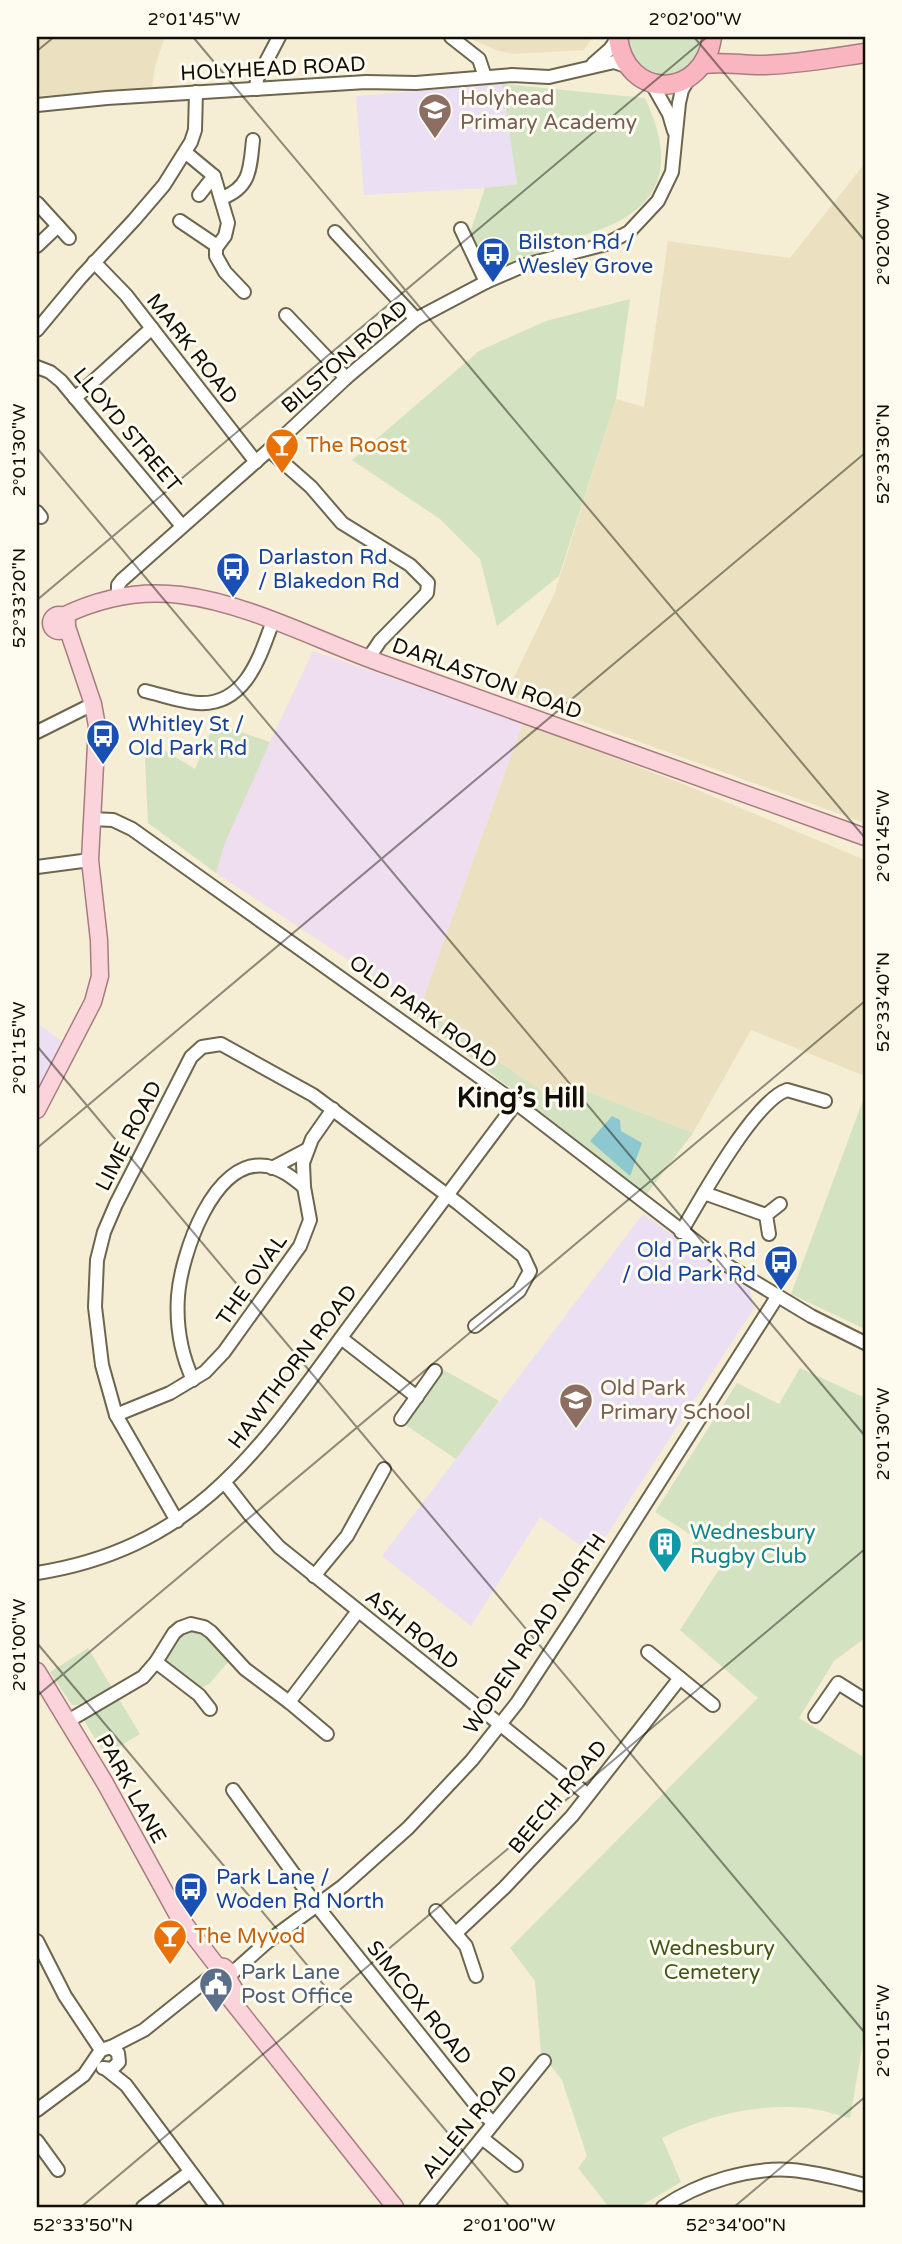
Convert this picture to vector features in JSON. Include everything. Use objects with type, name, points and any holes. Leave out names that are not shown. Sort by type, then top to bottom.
[{"type":"highway","points":[[618,37],[620,52],[630,68],[652,84],[680,83],[690,77],[704,64],[712,37]]},
{"type":"highway","points":[[704,64],[775,65],[865,53]]},
{"type":"main road","name":"DARLASTON ROAD","points":[[54,623],[85,605],[148,593],[181,595],[216,603],[273,621],[369,659],[865,837]]},
{"type":"main road","points":[[37,1110],[98,988],[101,964],[90,860],[97,726],[93,705],[75,655],[54,623]]},
{"type":"main road","name":"PARK LANE","points":[[37,1671],[105,1783],[163,1891],[219,1977],[349,2152],[395,2207]]},
{"type":"street","points":[[256,89],[257,79],[279,37]]},
{"type":"street","points":[[451,37],[479,59],[485,77]]},
{"type":"street","points":[[578,71],[610,49],[618,37]]},
{"type":"street","name":"HOLYHEAD ROAD","points":[[37,104],[366,82],[416,83],[512,75],[548,69],[578,71],[614,62],[630,68]]},
{"type":"street","name":"BILSTON ROAD","points":[[118,597],[118,585],[122,580],[270,450],[346,378],[416,319],[525,265],[606,244],[629,232],[658,201],[672,172],[681,95],[690,77]]},
{"type":"street","name":"BILSTON ROAD","points":[[652,84],[669,114],[677,141]]},
{"type":"street","points":[[37,330],[42,314],[164,185],[195,130],[196,92]]},
{"type":"street","points":[[222,198],[237,192],[242,186],[251,166],[253,140]]},
{"type":"street","points":[[185,152],[214,176],[228,228],[217,246],[216,256],[244,292]]},
{"type":"street","points":[[199,195],[214,176]]},
{"type":"street","points":[[37,204],[69,238]]},
{"type":"street","points":[[180,220],[209,243],[217,246]]},
{"type":"street","points":[[37,246],[58,226]]},
{"type":"street","points":[[461,229],[486,282]]},
{"type":"street","points":[[335,232],[416,319]]},
{"type":"street","name":"MARK ROAD","points":[[94,262],[126,295],[256,462]]},
{"type":"street","points":[[286,315],[346,378]]},
{"type":"street","points":[[75,398],[152,328]]},
{"type":"street","name":"LLOYD STREET","points":[[37,367],[56,376],[182,526]]},
{"type":"street","points":[[270,450],[311,487],[342,523],[410,565],[428,583],[427,593],[380,641],[369,659]]},
{"type":"street","points":[[145,691],[197,703],[216,702],[234,692],[251,676],[273,621]]},
{"type":"street","points":[[37,732],[93,705]]},
{"type":"street","name":"OLD PARK ROAD","points":[[91,819],[113,820],[132,829],[516,1103],[725,1265],[777,1297],[865,1343]]},
{"type":"street","points":[[37,867],[90,860]]},
{"type":"street","name":"LIME ROAD","points":[[177,1521],[116,1415],[105,1381],[95,1307],[97,1260],[116,1204],[191,1057],[202,1047],[221,1044],[290,1080],[448,1195],[523,1256],[530,1271],[519,1291],[475,1326]]},
{"type":"street","points":[[681,1232],[728,1154],[772,1098],[787,1090],[825,1101]]},
{"type":"street","name":"HAWTHORN ROAD","points":[[37,1573],[70,1568],[131,1546],[177,1521],[225,1483],[261,1444],[516,1103]]},
{"type":"street","name":"THE OVAL","points":[[116,1415],[170,1393],[193,1380],[205,1372],[224,1352],[305,1237],[310,1220],[303,1163],[307,1149],[333,1110]]},
{"type":"street","points":[[272,1168],[307,1149]]},
{"type":"street","points":[[193,1380],[181,1347],[177,1299],[184,1263],[194,1233],[224,1182],[248,1168],[272,1168],[287,1174],[304,1187]]},
{"type":"street","points":[[705,1193],[766,1215]]},
{"type":"street","points":[[766,1215],[780,1204]]},
{"type":"street","points":[[766,1215],[769,1234]]},
{"type":"street","name":"WODEN ROAD NORTH","points":[[84,2075],[114,2068],[110,2055],[317,1906],[408,1828],[472,1760],[574,1616],[777,1297]]},
{"type":"street","points":[[341,1338],[417,1397]]},
{"type":"street","points":[[401,1419],[435,1371]]},
{"type":"street","points":[[314,1576],[346,1536],[384,1469]]},
{"type":"street","name":"ASH ROAD","points":[[225,1483],[271,1539],[314,1576],[588,1795]]},
{"type":"street","points":[[289,1702],[358,1611]]},
{"type":"street","points":[[68,1721],[143,1677],[180,1628],[191,1624],[200,1625],[211,1632],[244,1669],[327,1734]]},
{"type":"street","points":[[648,1651],[713,1705]]},
{"type":"street","points":[[156,1662],[200,1695],[210,1709]]},
{"type":"street","name":"BEECH ROAD","points":[[456,1933],[505,1887],[553,1836],[680,1678]]},
{"type":"street","points":[[815,1716],[838,1683],[865,1700]]},
{"type":"street","name":"SIMCOX ROAD","points":[[233,1790],[317,1906],[493,2123]]},
{"type":"street","points":[[436,1912],[466,1945],[476,1976]]},
{"type":"street","points":[[37,1941],[65,1996],[110,2055],[126,2085],[216,2207]]},
{"type":"street","points":[[37,2110],[110,2055]]},
{"type":"street","name":"ALLEN ROAD","points":[[426,2207],[544,2061]]},
{"type":"street","points":[[105,2069],[126,2085]]},
{"type":"street","points":[[482,2137],[516,2165]]},
{"type":"street","points":[[37,2141],[58,2170]]},
{"type":"street","points":[[663,2207],[722,2180],[758,2172],[798,2171],[865,2185]]},
{"type":"street","points":[[143,2207],[190,2172]]},
{"type":"shaded area","points":[[37,37],[165,37],[155,66],[152,87],[37,96]]},
{"type":"shaded area","points":[[467,37],[591,37],[591,40],[584,50],[515,54],[498,51]]},
{"type":"shaded area","name":"Holyhead Primary Academy","points":[[502,84],[517,184],[364,195],[356,96]]},
{"type":"shaded area","points":[[865,163],[865,823],[506,694],[555,592],[616,399],[644,407],[668,241],[790,258]]},
{"type":"shaded area","points":[[313,651],[523,723],[420,1007],[216,873],[225,843],[252,780]]},
{"type":"shaded area","points":[[523,723],[683,784],[865,860],[865,1076],[751,1030],[693,1133],[566,1083],[557,1103],[420,1007]]},
{"type":"shaded area","points":[[37,1023],[64,1043],[37,1091]]},
{"type":"shaded area","name":"Old Park Primary School","points":[[643,1214],[750,1289],[754,1308],[594,1555],[540,1517],[471,1626],[382,1556]]},
{"type":"green space","points":[[628,37],[702,37],[697,56],[688,69],[677,75],[666,76],[655,75],[636,61],[630,50]]},
{"type":"green space","points":[[502,84],[645,98],[658,133],[661,150],[661,166],[650,195],[638,208],[606,227],[500,268],[490,261],[485,263],[470,233],[485,188],[517,184]]},
{"type":"green space","points":[[630,299],[616,399],[559,576],[497,626],[480,559],[440,519],[352,460],[479,351],[546,321]]},
{"type":"green space","points":[[212,729],[232,729],[270,742],[225,843],[216,873],[148,823],[144,738],[195,769]]},
{"type":"green space","points":[[420,1007],[557,1102],[566,1083],[693,1133],[646,1195],[415,1015]]},
{"type":"green space","points":[[865,1095],[865,1329],[791,1294]]},
{"type":"green space","name":"Wednesbury Cemetery","points":[[800,1368],[865,1398],[865,1638],[834,1661],[799,1718],[865,1758],[865,2031],[850,2118],[814,2109],[775,2107],[736,2112],[698,2123],[662,2138],[681,2182],[639,2207],[609,2207],[578,2168],[587,2156],[562,2080],[541,2053],[535,1981],[510,1948],[758,1698],[680,1630],[722,1565],[690,1549],[696,1538],[655,1512],[737,1383],[779,1404]]},
{"type":"green space","points":[[442,1369],[499,1401],[456,1459],[404,1424]]},
{"type":"green space","points":[[194,1631],[204,1634],[229,1661],[209,1684],[197,1690],[166,1661],[174,1640],[182,1634]]},
{"type":"green space","points":[[88,1648],[112,1688],[78,1705],[72,1705],[50,1672]]},
{"type":"green space","points":[[117,1696],[140,1734],[105,1755],[85,1722],[87,1715]]},
{"type":"water","points":[[612,1116],[620,1120],[621,1131],[642,1143],[630,1176],[590,1141]]},
{"type":"place","name":"Holyhead Primary Academy","points":[[435,140]]},
{"type":"place","name":"Bilston Rd / Wesley Grove","points":[[493,284]]},
{"type":"place","name":"The Roost","points":[[282,475]]},
{"type":"place","name":"Darlaston Rd / Blakedon Rd","points":[[233,599]]},
{"type":"place","name":"Whitley St / Old Park Rd","points":[[103,766]]},
{"type":"place","name":"Old Park Rd / Old Park Rd","points":[[781,1292]]},
{"type":"place","name":"Old Park Primary School","points":[[576,1430]]},
{"type":"place","name":"Wednesbury Rugby Club","points":[[665,1574]]},
{"type":"place","name":"Park Lane / Woden Rd North","points":[[191,1919]]},
{"type":"place","name":"The Myvod","points":[[170,1966]]},
{"type":"place","name":"Park Lane Post Office","points":[[216,2014]]},
{"type":"district","name":"King’s Hill","points":[[521,1098]]}]
